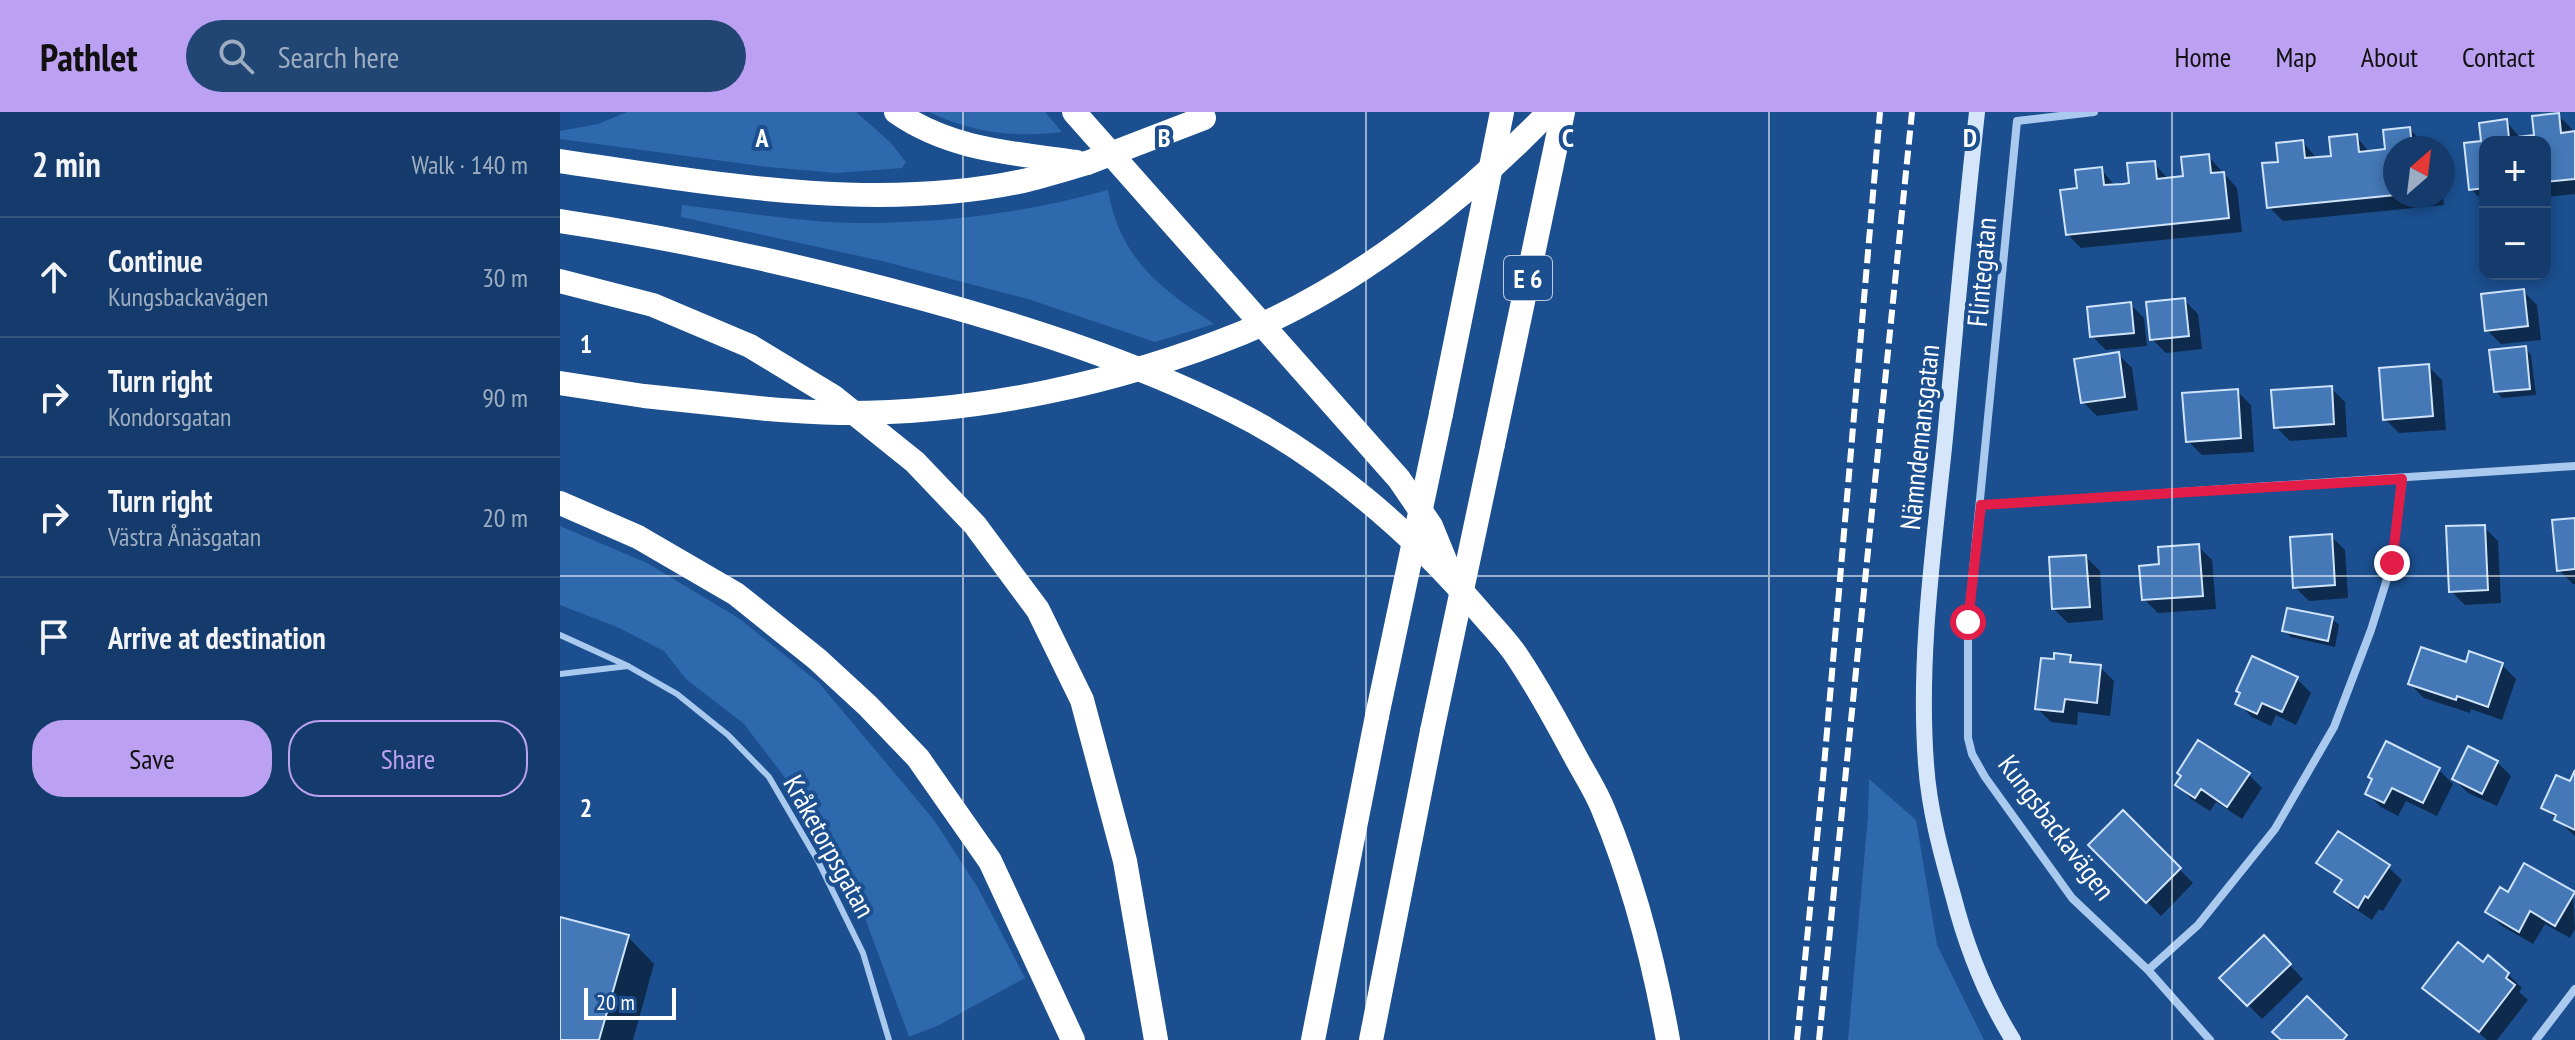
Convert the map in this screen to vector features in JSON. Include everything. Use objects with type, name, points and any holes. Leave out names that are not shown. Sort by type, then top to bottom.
[{"type":"highway","points":[[896,112],[947,140],[977,149],[1087,163]]},
{"type":"highway","points":[[1074,112],[1399,479],[1431,526],[1453,580]]},
{"type":"highway","name":"E 6","points":[[1313,1040],[1502,112]]},
{"type":"highway","points":[[560,383],[644,396],[847,413],[919,410],[1006,399],[1085,384],[1243,332],[1309,299],[1376,258],[1440,212],[1513,149],[1549,112]]},
{"type":"highway","name":"E 6","points":[[1371,1040],[1432,731],[1563,112]]},
{"type":"highway","points":[[560,161],[712,183],[858,194],[917,193],[1021,181],[1087,163],[1209,115]]},
{"type":"highway","points":[[560,221],[620,230],[838,275],[1004,321],[1116,359],[1233,411],[1322,465],[1392,521],[1453,580],[1513,651],[1561,730],[1602,807],[1634,893],[1660,991],[1668,1040]]},
{"type":"highway","points":[[560,281],[653,305],[750,346],[834,397],[915,462],[975,525],[1038,610],[1082,700],[1125,861],[1156,1040]]},
{"type":"highway","points":[[560,503],[638,537],[736,594],[817,659],[908,747],[990,861],[1073,1040]]},
{"type":"street","name":"Nämndemansgatan","points":[[1977,112],[1924,667],[1926,767],[1942,857],[1966,944],[2001,1021],[2013,1040]]},
{"type":"street","name":"Flintegatan","points":[[1981,505],[2017,121],[2094,112]]},
{"type":"street","points":[[1981,505],[2575,466]]},
{"type":"street","points":[[2148,970],[2198,925],[2275,829],[2334,727],[2371,630],[2392,563],[2402,479]]},
{"type":"street","name":"Kungsbackavägen","points":[[1981,505],[1968,622],[1968,738],[1972,754],[2012,817],[2072,898],[2148,970],[2210,1040]]},
{"type":"street","points":[[2536,1040],[2575,989]]},
{"type":"lane","name":"Kråketorpsgatan","points":[[560,635],[628,666],[677,694],[728,735],[769,777],[818,861],[863,953],[889,1040]]},
{"type":"lane","points":[[560,674],[628,666]]},
{"type":"shaded area","points":[[627,112],[856,112],[890,142],[906,162],[902,168],[836,173],[560,139],[560,131],[598,124]]},
{"type":"shaded area","points":[[929,112],[1045,112],[1062,132],[994,132],[962,125]]},
{"type":"shaded area","points":[[1108,190],[1122,235],[1132,253],[1159,284],[1214,324],[1155,342],[1028,299],[882,261],[681,217],[682,205],[820,221],[927,221],[1018,210]]},
{"type":"shaded area","points":[[560,526],[647,563],[740,619],[819,683],[934,820],[978,888],[1025,978],[939,1025],[909,1037],[858,899],[825,838],[744,724],[686,679],[664,651],[617,627],[560,605]]},
{"type":"shaded area","points":[[1869,779],[1916,820],[1937,945],[1984,1040],[1848,1040]]},
{"type":"building","points":[[2559,113],[2561,133],[2575,131],[2575,179],[2551,181],[2551,136],[2526,136],[2534,135],[2532,116]]},
{"type":"building","points":[[2507,119],[2509,136],[2480,136],[2479,123]]},
{"type":"building","points":[[2410,127],[2411,136],[2384,136],[2383,130]]},
{"type":"building","points":[[2357,134],[2359,152],[2383,149],[2383,196],[2267,208],[2262,163],[2278,162],[2276,143],[2303,140],[2305,158],[2331,156],[2329,137]]},
{"type":"building","points":[[2479,141],[2479,189],[2469,190],[2464,143]]},
{"type":"building","points":[[2209,154],[2211,173],[2224,172],[2229,218],[2066,235],[2060,190],[2077,188],[2075,170],[2102,167],[2104,185],[2123,184],[2129,183],[2127,163],[2155,161],[2157,179],[2183,176],[2181,157]]},
{"type":"building","points":[[2524,289],[2528,326],[2485,331],[2481,294]]},
{"type":"building","points":[[2185,298],[2189,336],[2150,340],[2146,302]]},
{"type":"building","points":[[2131,302],[2134,333],[2090,337],[2087,307]]},
{"type":"building","points":[[2526,346],[2530,389],[2494,392],[2489,350]]},
{"type":"building","points":[[2119,352],[2125,397],[2081,403],[2074,359]]},
{"type":"building","points":[[2429,364],[2433,416],[2383,420],[2379,368]]},
{"type":"building","points":[[2332,386],[2334,424],[2274,428],[2271,390]]},
{"type":"building","points":[[2238,389],[2241,438],[2186,442],[2182,393]]},
{"type":"building","points":[[2575,518],[2575,569],[2557,571],[2552,520]]},
{"type":"building","points":[[2485,525],[2488,590],[2449,592],[2446,526]]},
{"type":"building","points":[[2332,534],[2335,585],[2293,588],[2290,537]]},
{"type":"building","points":[[2199,544],[2203,596],[2142,600],[2139,566],[2159,564],[2158,547]]},
{"type":"building","points":[[2086,555],[2090,607],[2052,609],[2049,557]]},
{"type":"building","points":[[2287,608],[2333,617],[2328,641],[2282,631]]},
{"type":"building","points":[[2421,647],[2466,662],[2469,651],[2503,663],[2488,707],[2408,684]]},
{"type":"building","points":[[2054,653],[2071,655],[2070,662],[2101,665],[2097,703],[2065,699],[2063,712],[2035,709],[2041,658],[2054,659]]},
{"type":"building","points":[[2252,656],[2298,677],[2282,712],[2262,703],[2257,714],[2235,704],[2240,693],[2236,691]]},
{"type":"building","points":[[2198,740],[2250,773],[2227,807],[2201,789],[2195,798],[2175,785],[2181,776],[2177,773]]},
{"type":"building","points":[[2386,741],[2440,768],[2423,803],[2392,788],[2384,803],[2365,794],[2372,779],[2368,777]]},
{"type":"building","points":[[2468,746],[2498,761],[2482,794],[2452,779]]},
{"type":"building","points":[[2575,770],[2575,830],[2554,820],[2556,815],[2541,808],[2556,775],[2570,781]]},
{"type":"building","points":[[2123,810],[2181,868],[2146,903],[2088,845]]},
{"type":"building","points":[[2338,831],[2390,865],[2358,908],[2334,892],[2342,880],[2316,863]]},
{"type":"building","points":[[2524,863],[2575,892],[2555,926],[2530,911],[2519,932],[2485,912],[2500,887],[2508,892]]},
{"type":"building","points":[[560,917],[629,935],[599,1040],[560,1040]]},
{"type":"building","points":[[2264,935],[2291,964],[2247,1006],[2219,978]]},
{"type":"building","points":[[2458,942],[2483,962],[2488,955],[2509,973],[2506,978],[2515,985],[2479,1032],[2422,988]]},
{"type":"building","points":[[2307,996],[2347,1035],[2343,1040],[2281,1040],[2272,1032]]},
{"type":"railway","points":[[1797,1040],[1823,778],[1880,112]]},
{"type":"railway","points":[[1819,1040],[1912,112]]},
{"type":"route","points":[[1968,622],[1981,505],[2402,479],[2392,563]]}]
